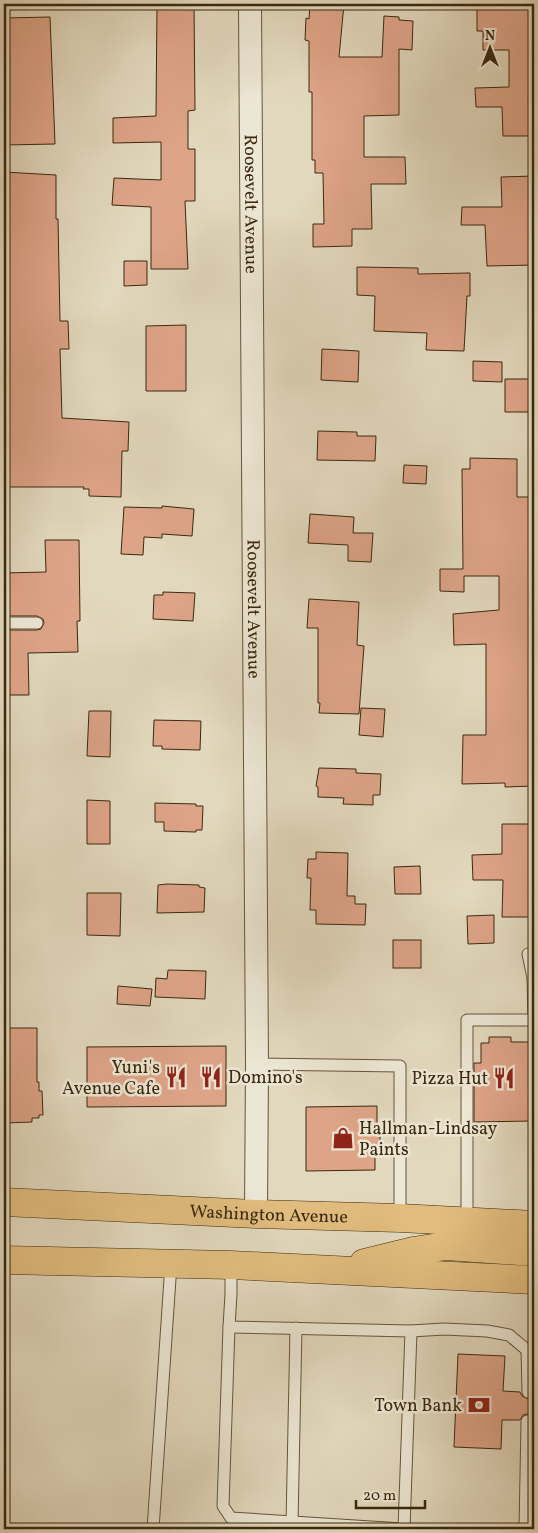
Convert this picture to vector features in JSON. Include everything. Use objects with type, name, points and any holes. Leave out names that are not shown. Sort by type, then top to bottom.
[{"type":"main road","name":"Washington Avenue","points":[[4,1202],[534,1225]]},
{"type":"main road","points":[[338,1270],[413,1251],[446,1246],[534,1252]]},
{"type":"main road","points":[[4,1260],[338,1270],[534,1280]]},
{"type":"street","name":"Roosevelt Avenue","points":[[250,4],[257,1064],[256,1214]]},
{"type":"lane","points":[[4,623],[36,623]]},
{"type":"lane","points":[[467,1222],[467,1020],[534,1020],[533,978],[528,954]]},
{"type":"lane","points":[[257,1064],[400,1066],[400,1218]]},
{"type":"lane","points":[[153,1529],[171,1264]]},
{"type":"lane","points":[[230,1266],[231,1294],[223,1506],[231,1518],[403,1529],[411,1332]]},
{"type":"lane","points":[[229,1326],[411,1332],[444,1329],[487,1331],[509,1334],[527,1350],[534,1364]]},
{"type":"lane","points":[[292,1523],[296,1328]]},
{"type":"lane","points":[[527,1350],[528,1392]]},
{"type":"lane","points":[[525,1529],[527,1421]]},
{"type":"lane","points":[[526,1486],[534,1474]]},
{"type":"building","points":[[157,4],[194,4],[195,110],[188,111],[188,149],[195,149],[195,201],[185,201],[188,269],[151,269],[151,207],[112,205],[114,178],[161,180],[161,142],[113,143],[113,118],[156,116]]},
{"type":"building","points":[[310,4],[344,4],[339,57],[382,57],[384,16],[399,17],[399,20],[413,21],[412,50],[399,49],[399,115],[364,116],[364,157],[405,157],[406,184],[371,184],[372,229],[352,229],[352,246],[313,247],[313,224],[324,224],[323,173],[315,173],[315,160],[312,160],[312,92],[309,92],[309,41],[305,40],[306,18],[309,19]]},
{"type":"building","points":[[477,4],[531,4],[531,7],[534,7],[534,136],[503,136],[502,107],[476,107],[475,88],[509,87],[509,50],[483,50],[483,31],[477,31]]},
{"type":"building","points":[[50,17],[55,144],[4,145],[4,18]]},
{"type":"building","points":[[4,172],[56,175],[60,321],[68,321],[69,349],[60,349],[62,418],[129,422],[128,451],[122,451],[121,497],[89,496],[89,489],[83,489],[84,487],[4,487]]},
{"type":"building","points":[[534,176],[534,265],[487,266],[485,225],[461,225],[462,207],[502,207],[501,177]]},
{"type":"building","points":[[124,261],[147,261],[147,285],[124,286]]},
{"type":"building","points":[[357,267],[418,268],[418,274],[470,273],[470,296],[467,296],[464,351],[426,350],[427,333],[374,331],[375,296],[357,295]]},
{"type":"building","points":[[186,325],[186,391],[146,391],[146,326]]},
{"type":"building","points":[[322,349],[359,351],[358,382],[321,380]]},
{"type":"building","points":[[473,361],[502,362],[502,382],[473,381]]},
{"type":"building","points":[[505,379],[533,379],[534,412],[505,412]]},
{"type":"building","points":[[318,431],[357,432],[357,436],[376,436],[375,461],[317,460]]},
{"type":"building","points":[[470,458],[517,459],[517,497],[534,497],[534,786],[505,787],[505,783],[462,784],[463,735],[486,735],[486,644],[454,645],[453,614],[499,610],[499,576],[464,576],[464,592],[440,591],[440,569],[463,569],[462,469],[470,469]]},
{"type":"building","points":[[404,465],[427,466],[426,484],[403,483]]},
{"type":"building","points":[[162,506],[194,509],[192,536],[162,534],[162,538],[144,537],[143,555],[121,554],[124,507],[162,508]]},
{"type":"building","points":[[310,514],[354,517],[353,533],[373,533],[371,562],[348,561],[348,545],[308,543]]},
{"type":"building","points":[[45,540],[79,540],[80,621],[77,621],[78,652],[28,653],[29,695],[4,695],[4,630],[37,630],[41,629],[44,623],[43,619],[37,616],[4,616],[4,573],[46,572]]},
{"type":"building","points":[[163,592],[195,593],[193,621],[153,619],[154,595],[163,595]]},
{"type":"building","points":[[309,599],[359,602],[357,645],[364,646],[359,714],[319,713],[318,628],[307,628]]},
{"type":"building","points":[[361,708],[385,709],[383,737],[359,735]]},
{"type":"building","points":[[89,711],[111,711],[110,757],[87,756]]},
{"type":"building","points":[[154,720],[201,721],[200,750],[162,749],[162,746],[153,746]]},
{"type":"building","points":[[319,768],[356,769],[356,773],[381,774],[380,795],[373,795],[373,805],[343,804],[344,798],[318,797],[318,787],[316,786]]},
{"type":"building","points":[[87,800],[110,801],[110,844],[87,844]]},
{"type":"building","points":[[155,803],[196,804],[196,806],[203,806],[202,830],[196,830],[196,832],[164,831],[164,822],[155,822]]},
{"type":"building","points":[[502,824],[534,824],[534,917],[502,917],[503,880],[473,880],[472,855],[502,854]]},
{"type":"building","points":[[316,852],[348,853],[347,896],[355,896],[355,904],[366,904],[365,925],[316,924],[316,910],[310,910],[311,878],[307,878],[308,859],[316,859]]},
{"type":"building","points":[[420,866],[421,894],[395,894],[394,867]]},
{"type":"building","points":[[158,885],[199,885],[199,887],[205,888],[204,912],[157,913]]},
{"type":"building","points":[[87,893],[121,893],[120,936],[87,935]]},
{"type":"building","points":[[494,915],[494,943],[468,944],[467,916]]},
{"type":"building","points":[[393,940],[421,940],[421,968],[393,968]]},
{"type":"building","points":[[168,970],[206,971],[205,999],[155,997],[156,978],[167,979]]},
{"type":"building","points":[[118,986],[152,989],[150,1006],[117,1004]]},
{"type":"building","points":[[4,1028],[37,1028],[37,1082],[39,1082],[39,1091],[42,1091],[43,1115],[39,1115],[39,1118],[32,1118],[32,1122],[4,1123]]},
{"type":"building","name":"Pizza Hut","points":[[489,1037],[511,1037],[511,1042],[532,1042],[533,1121],[474,1122],[474,1063],[481,1063],[481,1043],[489,1043]]},
{"type":"building","points":[[226,1046],[226,1106],[87,1107],[87,1047]]},
{"type":"building","name":"Hallman-Lindsay Paints","points":[[377,1106],[377,1129],[380,1129],[380,1148],[375,1148],[375,1170],[306,1171],[306,1107]]},
{"type":"building","name":"Town Bank","points":[[458,1354],[505,1356],[503,1391],[520,1392],[522,1396],[528,1399],[534,1396],[534,1420],[531,1415],[527,1414],[523,1415],[520,1420],[502,1420],[501,1449],[454,1447]]},
{"type":"place","name":"Yuni's Avenue Cafe","points":[[176,1077]]},
{"type":"place","name":"Domino's","points":[[211,1077]]},
{"type":"place","name":"Pizza Hut","points":[[504,1078]]},
{"type":"place","name":"Hallman-Lindsay Paints","points":[[343,1138]]},
{"type":"place","name":"Town Bank","points":[[479,1405]]}]
